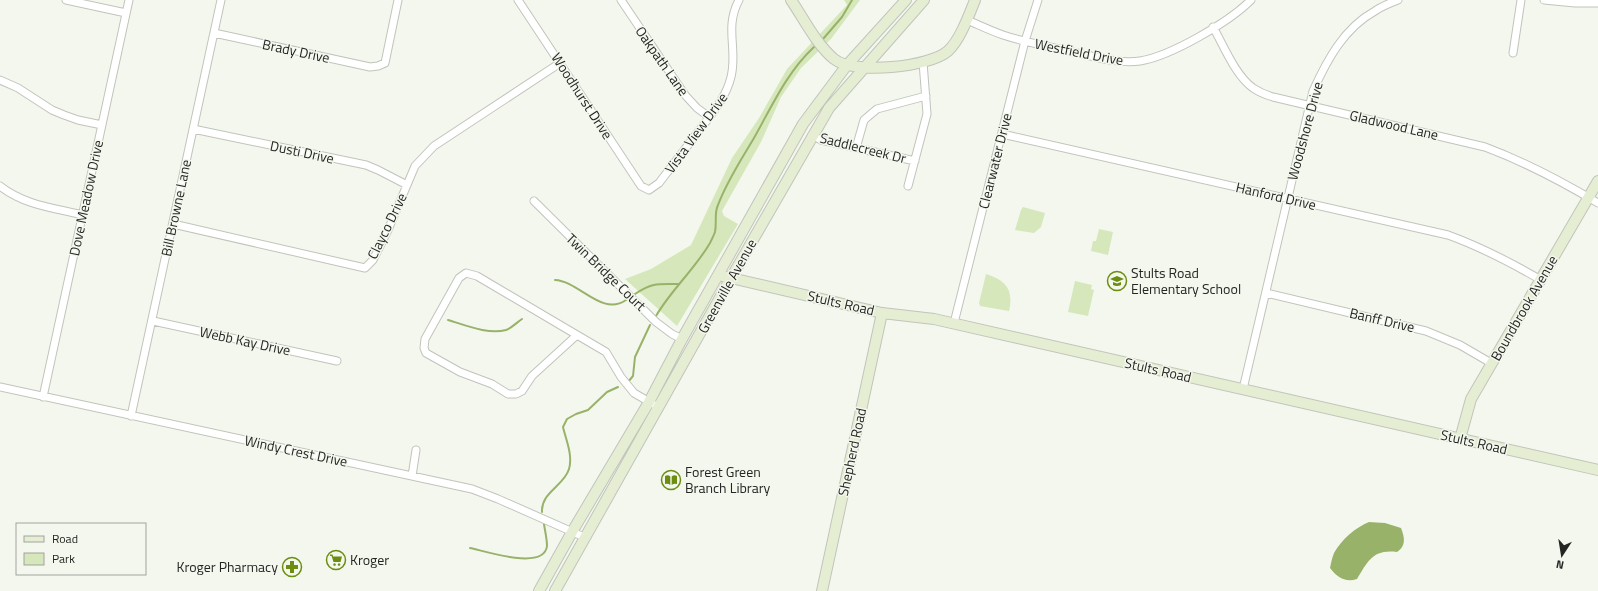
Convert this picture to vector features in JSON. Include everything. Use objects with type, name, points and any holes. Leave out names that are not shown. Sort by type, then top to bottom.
[{"type":"street","points":[[66,0],[126,13]]},
{"type":"street","name":"Dove Meadow Drive","points":[[44,397],[129,0]]},
{"type":"street","name":"Bill Browne Lane","points":[[132,416],[221,0]]},
{"type":"street","name":"Brady Drive","points":[[214,34],[370,67],[378,66],[385,63],[398,0]]},
{"type":"street","name":"Woodhurst Drive","points":[[518,0],[641,186],[649,190]]},
{"type":"street","name":"Oakpath Lane","points":[[621,0],[685,95],[697,108],[709,117]]},
{"type":"street","name":"Vista View Drive","points":[[649,190],[659,183],[709,117],[728,89],[732,75],[733,57],[731,25],[739,0]]},
{"type":"street","points":[[791,0],[820,43],[834,58],[847,65],[864,68],[878,68],[923,62],[942,56],[950,50],[967,20],[975,0]]},
{"type":"street","name":"Greenville Avenue","points":[[544,588],[572,532],[648,402],[803,124],[847,65],[906,0]]},
{"type":"street","name":"Greenville Avenue","points":[[555,591],[584,537],[812,135],[832,103],[924,0]]},
{"type":"street","name":"Clearwater Drive","points":[[954,323],[1025,41],[1038,0]]},
{"type":"street","name":"Westfield Drive","points":[[967,20],[1004,35],[1025,41],[1107,59],[1140,61],[1157,57],[1175,50],[1236,13],[1251,0]]},
{"type":"street","name":"Woodshore Drive","points":[[1243,389],[1313,91],[1327,61],[1346,35],[1375,11],[1398,0]]},
{"type":"street","points":[[1513,53],[1521,0]]},
{"type":"street","points":[[1544,0],[1575,3],[1598,3]]},
{"type":"street","name":"Gladwood Lane","points":[[1213,27],[1239,72],[1245,81],[1254,89],[1273,97],[1485,147],[1519,160],[1598,203]]},
{"type":"street","points":[[908,186],[927,114],[923,62]]},
{"type":"street","name":"Clayco Drive","points":[[173,224],[365,268],[373,260],[415,166],[434,146],[560,63]]},
{"type":"street","points":[[0,80],[18,88],[52,110],[78,120],[102,125]]},
{"type":"street","points":[[856,148],[864,120],[877,109],[926,96]]},
{"type":"street","name":"Dusti Drive","points":[[193,129],[366,166],[378,170],[407,185]]},
{"type":"street","name":"Hanford Drive","points":[[1002,134],[1448,235],[1477,246],[1506,260],[1540,280]]},
{"type":"street","name":"Saddlecreek Dr","points":[[812,135],[821,140],[915,161]]},
{"type":"street","name":"Boundbrook Avenue","points":[[1460,439],[1471,399],[1598,181]]},
{"type":"street","points":[[0,186],[20,199],[82,214]]},
{"type":"street","name":"Twin Bridge Court","points":[[534,201],[656,322],[672,334],[682,339]]},
{"type":"street","points":[[577,335],[532,376],[522,391],[516,394],[508,394],[492,384],[460,372],[426,353],[424,348],[425,339],[459,278],[466,273],[477,276],[606,352],[629,388],[634,393],[658,408]]},
{"type":"street","name":"Stults Road","points":[[718,275],[882,313],[954,323],[1598,470]]},
{"type":"street","name":"Banff Drive","points":[[1266,293],[1426,330],[1460,345],[1491,363]]},
{"type":"street","name":"Shepherd Road","points":[[822,591],[882,313]]},
{"type":"street","name":"Webb Kay Drive","points":[[153,321],[338,361]]},
{"type":"street","name":"Windy Crest Drive","points":[[0,387],[472,489],[584,537]]},
{"type":"street","points":[[412,476],[416,450]]},
{"type":"green space","points":[[844,0],[860,0],[831,39],[801,68],[781,97],[761,142],[722,211],[724,216],[738,224],[677,326],[625,279],[651,269],[691,245],[732,158],[759,118],[787,69],[847,5]]},
{"type":"green space","points":[[1023,207],[1045,213],[1041,227],[1034,233],[1015,230]]},
{"type":"green space","points":[[1099,229],[1113,232],[1108,255],[1091,251],[1093,241],[1096,241]]},
{"type":"green space","points":[[986,274],[999,279],[1007,287],[1010,297],[1009,311],[980,306],[979,303]]},
{"type":"green space","points":[[1075,281],[1092,285],[1091,289],[1094,290],[1088,316],[1068,312]]},
{"type":"shaded area","points":[[1369,522],[1385,523],[1401,528],[1404,538],[1402,547],[1397,552],[1382,552],[1377,554],[1368,562],[1357,579],[1345,580],[1335,574],[1330,568],[1334,553],[1349,534]]},
{"type":"waterway","points":[[823,39],[842,17],[852,0]]},
{"type":"waterway","points":[[656,316],[710,243],[715,232],[717,208],[730,179],[788,78],[804,57],[814,47]]},
{"type":"waterway","points":[[555,280],[573,286],[590,297],[608,304],[617,304],[626,300]]},
{"type":"waterway","points":[[635,294],[647,287],[661,284],[679,284]]},
{"type":"waterway","points":[[448,320],[477,329],[499,331],[508,329],[522,319]]},
{"type":"waterway","points":[[628,382],[633,376],[635,357],[650,325]]},
{"type":"waterway","points":[[542,512],[545,499],[563,480],[569,469],[570,453],[563,427],[567,419],[588,410],[607,392],[618,387]]},
{"type":"waterway","points":[[470,548],[513,558],[536,557],[543,553],[547,546],[544,524]]},
{"type":"place","name":"Stults Road Elementary School","points":[[1117,281]]},
{"type":"place","name":"Forest Green Branch Library","points":[[671,480]]},
{"type":"place","name":"Kroger","points":[[336,560]]},
{"type":"place","name":"Kroger Pharmacy","points":[[292,567]]}]
